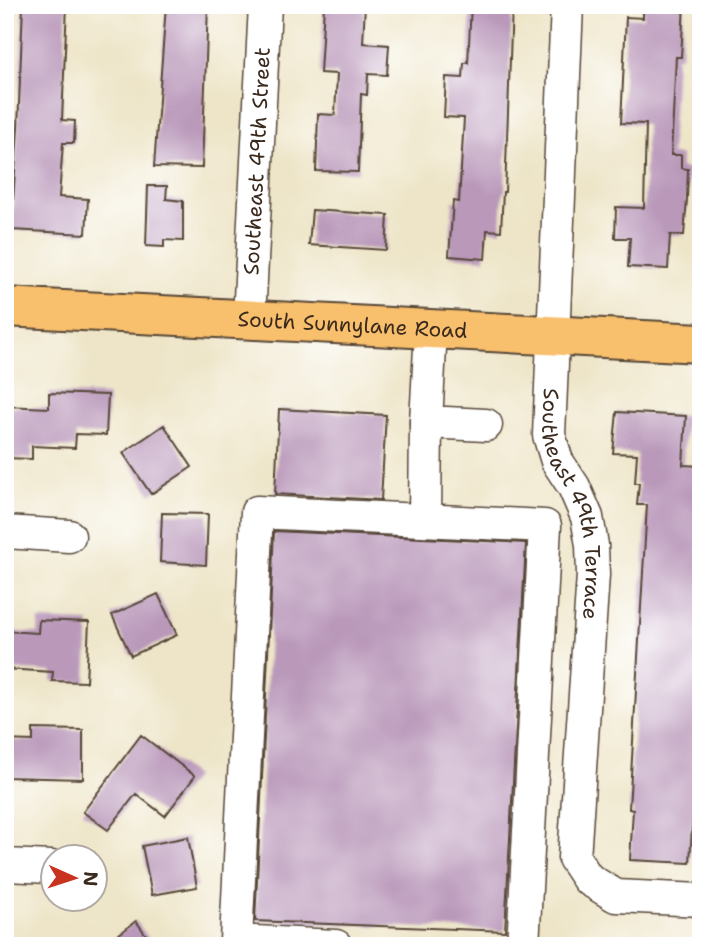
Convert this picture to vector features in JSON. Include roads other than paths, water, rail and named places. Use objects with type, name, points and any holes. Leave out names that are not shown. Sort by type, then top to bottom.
[{"type":"main road","name":"South Sunnylane Road","points":[[5,307],[701,343]]},
{"type":"street","name":"Southeast 49th Street","points":[[249,319],[265,5]]},
{"type":"street","name":"Southeast 49th Terrace","points":[[567,5],[549,435],[557,461],[574,487],[587,517],[592,545],[593,575],[574,858],[587,879],[616,896],[701,900]]},
{"type":"street","points":[[425,520],[431,329]]},
{"type":"street","points":[[426,422],[486,425]]},
{"type":"street","points":[[335,946],[236,941],[257,512],[545,526],[523,946]]},
{"type":"street","points":[[5,532],[69,536]]},
{"type":"street","points":[[5,865],[38,866]]}]
